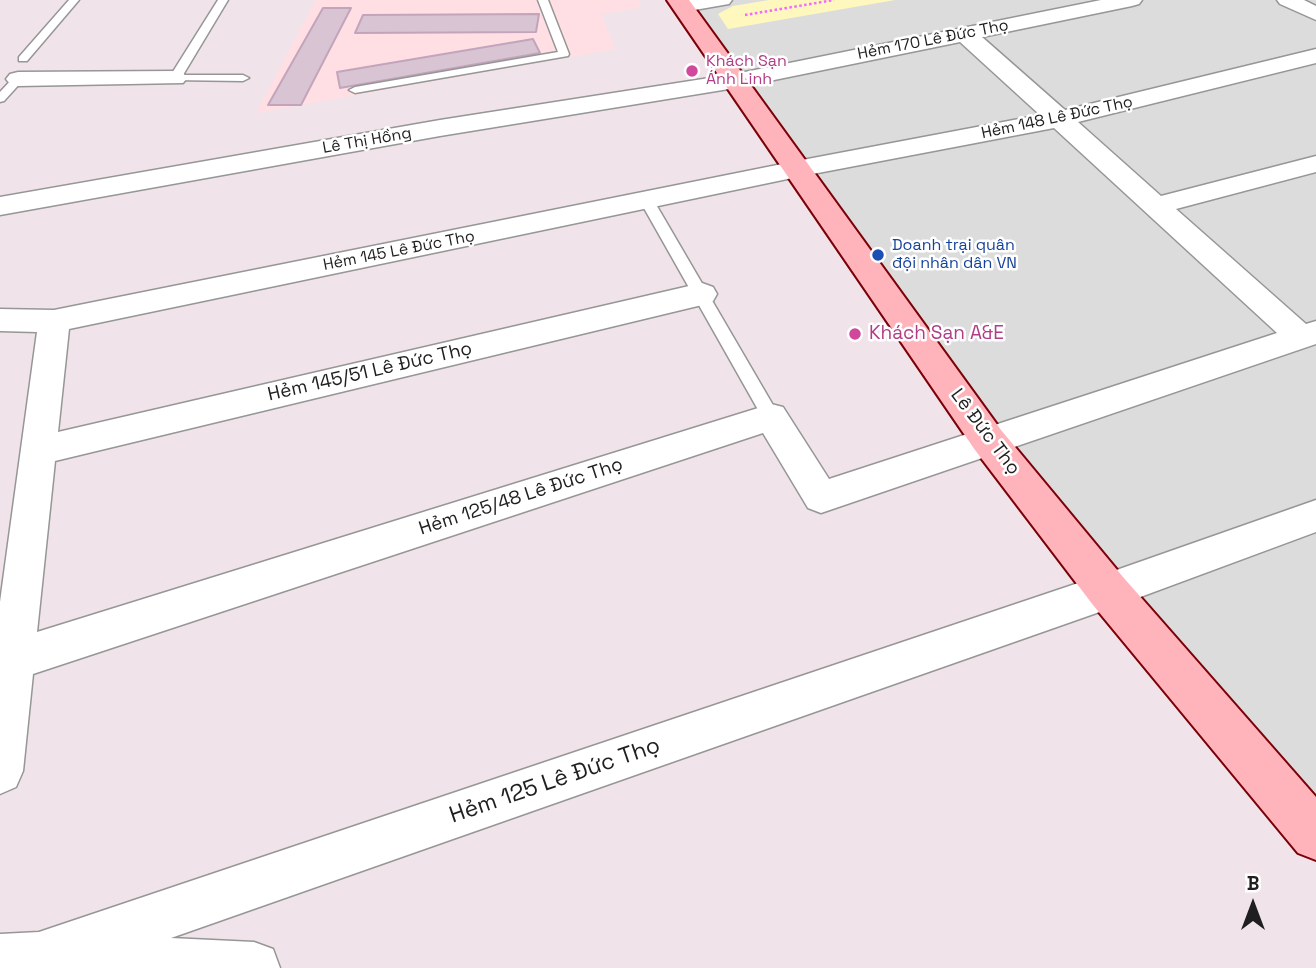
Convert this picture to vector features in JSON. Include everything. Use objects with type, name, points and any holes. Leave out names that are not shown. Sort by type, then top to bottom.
[{"type":"street","points":[[686,10],[722,0]]},
{"type":"street","name":"Hẻm 170 Lê Đức Thọ","points":[[735,81],[1132,0]]},
{"type":"street","points":[[1287,0],[1316,14]]},
{"type":"street","name":"Lê Đức Thọ","points":[[686,10],[988,440],[1108,591],[1316,835]]},
{"type":"street","points":[[965,34],[1155,206],[1308,334]]},
{"type":"street","name":"Hẻm 148 Lê Đức Thọ","points":[[797,169],[1060,120],[1316,56]]},
{"type":"street","points":[[20,69],[175,78]]},
{"type":"street","name":"Lê Thị Hồng","points":[[0,206],[427,131],[735,81]]},
{"type":"street","points":[[1155,206],[1316,164]]},
{"type":"street","name":"Hẻm 145 Lê Đức Thọ","points":[[0,320],[54,321],[797,169]]},
{"type":"street","name":"Hẻm 145/51 Lê Đức Thọ","points":[[38,451],[702,294]]},
{"type":"street","points":[[0,771],[13,660],[15,521],[38,451],[54,321]]},
{"type":"street","points":[[771,417],[821,497],[1308,334]]},
{"type":"street","name":"Hẻm 125/48 Lê Đức Thọ","points":[[13,660],[771,417]]},
{"type":"street","name":"Hẻm 125 Lê Đức Thọ","points":[[20,959],[1108,591],[1316,516]]},
{"type":"street","points":[[20,959],[254,968]]},
{"type":"lane","points":[[0,99],[74,0]]},
{"type":"lane","points":[[175,78],[223,0]]},
{"type":"lane","points":[[355,90],[564,54],[543,0]]},
{"type":"lane","points":[[175,78],[243,78]]},
{"type":"lane","points":[[647,201],[771,417]]},
{"type":"path","points":[[802,0],[806,5]]},
{"type":"path","points":[[686,10],[806,5],[834,0]]},
{"type":"shaded area","points":[[316,0],[639,0],[640,8],[601,14],[615,49],[256,113]]},
{"type":"shaded area","points":[[674,0],[1316,0],[1316,834],[838,228]]},
{"type":"shaded area","points":[[769,0],[895,0],[728,29],[718,14],[733,6]]},
{"type":"building","points":[[323,8],[351,8],[301,105],[268,105]]},
{"type":"building","points":[[539,14],[536,32],[355,33],[363,15]]},
{"type":"building","points":[[533,39],[540,53],[340,88],[337,72]]},
{"type":"place","name":"Khách Sạn Ánh Linh","points":[[692,71]]},
{"type":"place","name":"Doanh trại quân đội nhân dân VN","points":[[878,255]]},
{"type":"place","name":"Khách Sạn A&E","points":[[855,334]]}]
